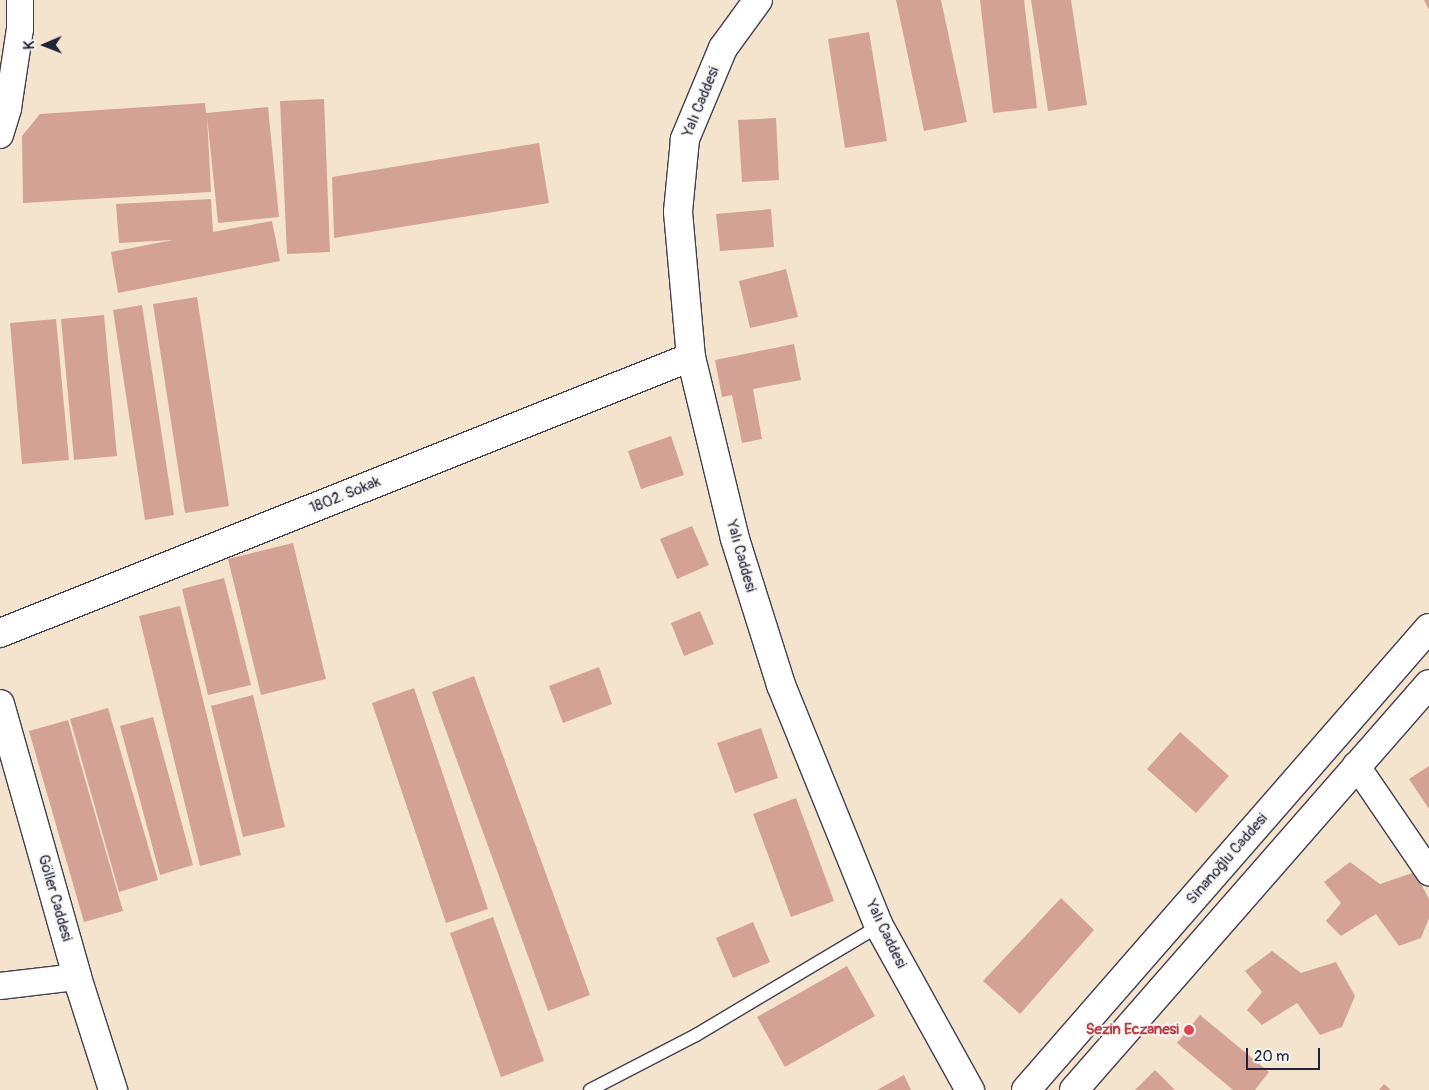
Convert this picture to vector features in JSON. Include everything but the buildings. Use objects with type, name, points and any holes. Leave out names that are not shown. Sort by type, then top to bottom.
[{"type":"street","points":[[0,135],[8,108],[18,37],[20,0]]},
{"type":"street","name":"Yalı Caddesi","points":[[758,0],[723,48],[685,139],[678,212],[691,357],[735,539],[781,685],[879,926],[970,1090]]},
{"type":"street","name":"1802. Sokak","points":[[0,633],[691,357]]},
{"type":"street","name":"Si̇nanoğlu Caddesi","points":[[1026,1090],[1429,628]]},
{"type":"street","points":[[1074,1090],[1356,765],[1429,684]]},
{"type":"street","name":"Göller Caddesi","points":[[0,704],[77,977],[113,1090]]},
{"type":"street","points":[[1356,765],[1429,872]]},
{"type":"street","points":[[0,986],[77,977]]},
{"type":"lane","points":[[590,1090],[696,1035],[879,926]]},
{"type":"place","name":"Sezin Eczanesi","points":[[1189,1030]]}]
